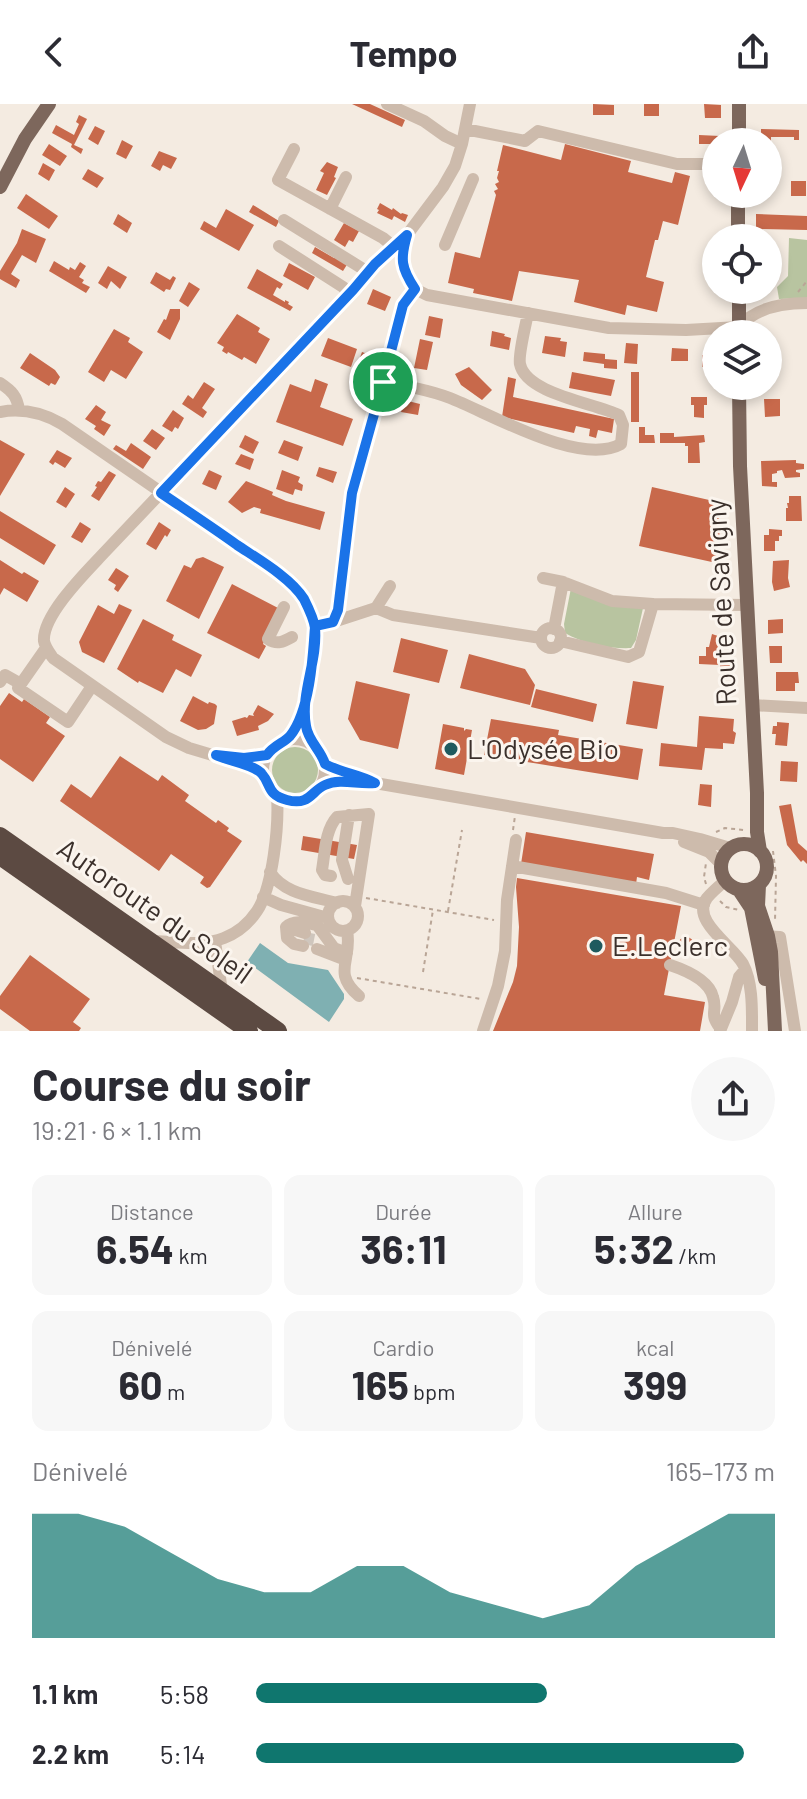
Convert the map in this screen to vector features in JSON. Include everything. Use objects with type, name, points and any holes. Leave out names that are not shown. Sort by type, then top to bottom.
[{"type":"highway","name":"Autoroute du Soleil","points":[[0,836],[278,1031]]},
{"type":"highway","name":"Autoroute du Soleil","points":[[0,856],[246,1031]]},
{"type":"highway","points":[[0,870],[222,1023],[246,1031]]},
{"type":"main road","points":[[0,187],[25,139],[49,104]]},
{"type":"main road","points":[[739,104],[739,128]]},
{"type":"main road","name":"Route de Savigny","points":[[739,400],[757,815],[766,849]]},
{"type":"main road","points":[[735,846],[752,845],[766,849],[764,880],[750,890],[739,890],[729,885],[722,876],[721,864],[725,853],[735,846],[757,815]]},
{"type":"main road","points":[[759,885],[758,906],[766,936],[774,994],[775,1031]]},
{"type":"main road","points":[[739,890],[766,936]]},
{"type":"street","points":[[387,104],[424,121],[462,144]]},
{"type":"street","points":[[445,245],[446,207],[470,104]]},
{"type":"street","points":[[465,129],[525,141],[538,131],[677,164],[702,164]]},
{"type":"street","points":[[294,149],[278,180],[394,247]]},
{"type":"street","points":[[330,209],[346,177]]},
{"type":"street","points":[[263,774],[249,766],[189,748],[166,737],[53,658],[44,644],[44,632],[65,596],[368,272],[407,235],[446,207],[473,179]]},
{"type":"street","points":[[284,220],[368,272]]},
{"type":"street","points":[[407,235],[401,260],[405,274],[415,289],[427,295],[609,328],[702,330]]},
{"type":"street","points":[[279,246],[349,294]]},
{"type":"street","points":[[333,622],[338,610],[352,493],[403,305],[415,289]]},
{"type":"street","points":[[745,320],[766,309],[807,303]]},
{"type":"street","points":[[383,382],[433,392],[556,443],[586,449],[612,449],[621,444],[623,425],[619,415],[606,408],[563,397],[525,374],[519,363],[528,313]]},
{"type":"street","points":[[0,383],[15,396],[19,410]]},
{"type":"street","points":[[0,412],[31,411],[53,419],[277,572],[303,598],[315,626],[314,645],[305,701],[289,739]]},
{"type":"street","points":[[543,578],[563,582],[612,601],[746,605]]},
{"type":"street","points":[[557,635],[563,582]]},
{"type":"street","points":[[315,626],[376,608],[390,586]]},
{"type":"street","points":[[376,608],[393,615],[541,638],[546,630],[628,657],[639,652],[653,604]]},
{"type":"street","points":[[284,607],[268,639],[274,643],[292,637]]},
{"type":"street","points":[[46,648],[18,688],[68,722],[92,686]]},
{"type":"street","points":[[0,682],[5,675],[21,684]]},
{"type":"street","points":[[305,701],[306,727],[313,745]]},
{"type":"street","points":[[752,705],[807,708]]},
{"type":"street","points":[[289,739],[313,745],[319,750],[325,764],[322,786],[311,797],[296,801],[277,796],[263,774],[263,764],[272,747],[289,739]]},
{"type":"street","points":[[216,755],[244,758],[267,755]]},
{"type":"street","points":[[325,764],[375,783]]},
{"type":"street","points":[[322,786],[345,781],[375,783],[735,846]]},
{"type":"street","points":[[277,796],[277,838]]},
{"type":"street","points":[[149,941],[215,941],[237,931],[256,912],[265,891],[277,838],[296,801]]},
{"type":"street","points":[[369,814],[344,878],[325,875],[322,870],[330,826],[337,817],[369,814]]},
{"type":"street","points":[[332,910],[332,927],[337,930],[352,929],[358,921],[355,901],[344,878],[342,860],[349,815]]},
{"type":"street","points":[[663,833],[709,852],[721,864]]},
{"type":"street","points":[[483,1031],[494,1001],[505,951],[514,839]]},
{"type":"street","points":[[512,866],[666,893],[704,905]]},
{"type":"street","points":[[270,872],[287,890],[332,910]]},
{"type":"street","points":[[725,881],[708,897],[703,913],[706,921],[737,955],[745,970],[750,990],[752,1031]]},
{"type":"street","points":[[265,891],[332,910],[346,901],[355,901]]},
{"type":"street","points":[[289,924],[317,925],[334,948],[346,956],[330,955],[311,941],[286,931],[289,924]]},
{"type":"street","points":[[347,931],[349,939],[344,976],[359,996]]},
{"type":"street","points":[[766,936],[780,937],[795,1031]]},
{"type":"street","points":[[215,941],[222,992]]},
{"type":"street","points":[[670,965],[699,979],[707,987],[713,996],[713,1014],[721,1030]]},
{"type":"street","points":[[721,1030],[739,977],[745,970]]},
{"type":"path","points":[[514,839],[515,813],[519,813],[521,807]]},
{"type":"path","points":[[447,912],[462,830]]},
{"type":"path","points":[[766,849],[776,876],[777,900]]},
{"type":"path","points":[[355,901],[507,922]]},
{"type":"path","points":[[423,972],[433,910]]},
{"type":"path","points":[[344,976],[494,1001]]},
{"type":"green space","points":[[789,238],[807,240],[807,298],[782,299],[782,282],[788,276]]},
{"type":"green space","points":[[571,588],[643,608],[636,640],[631,648],[597,645],[565,633]]},
{"type":"green space","points":[[295,747],[311,754],[318,770],[311,786],[295,793],[279,786],[272,770],[279,754]]},
{"type":"water","points":[[260,943],[288,963],[328,970],[344,994],[329,1022],[247,962]]},
{"type":"building","points":[[352,104],[370,104],[405,120],[402,127]]},
{"type":"building","points":[[593,104],[614,105],[614,115],[593,115]]},
{"type":"building","points":[[644,104],[659,104],[659,116],[644,116]]},
{"type":"building","points":[[704,104],[721,105],[721,118],[705,118]]},
{"type":"building","points":[[79,115],[87,119],[74,145],[83,149],[81,154],[71,147],[72,144],[52,133],[56,125],[74,135]]},
{"type":"building","points":[[95,126],[105,131],[98,145],[88,139]]},
{"type":"building","points":[[782,130],[799,130],[799,140],[794,140],[794,137],[782,137]]},
{"type":"building","points":[[122,140],[133,146],[126,159],[116,154]]},
{"type":"building","points":[[49,144],[67,156],[60,166],[42,155]]},
{"type":"building","points":[[565,144],[631,161],[628,172],[672,183],[675,172],[690,176],[678,225],[663,221],[646,277],[664,282],[657,312],[627,305],[625,315],[574,302],[579,280],[519,271],[512,301],[473,293],[474,289],[448,283],[455,252],[480,258],[496,195],[494,191],[498,189],[495,184],[499,182],[497,171],[503,145],[561,160]]},
{"type":"building","points":[[159,151],[177,158],[171,169],[163,165],[160,171],[151,166]]},
{"type":"building","points":[[327,162],[338,167],[327,195],[316,190],[324,173],[320,171]]},
{"type":"building","points":[[43,163],[55,170],[49,181],[38,174]]},
{"type":"building","points":[[88,169],[104,178],[97,188],[82,179]]},
{"type":"building","points":[[791,181],[806,181],[806,196],[791,196]]},
{"type":"building","points":[[26,194],[58,216],[49,229],[17,208]]},
{"type":"building","points":[[380,203],[408,215],[405,222],[377,213]]},
{"type":"building","points":[[253,205],[279,221],[276,227],[249,212]]},
{"type":"building","points":[[226,209],[254,225],[239,251],[200,229],[204,221],[216,228]]},
{"type":"building","points":[[118,214],[132,223],[127,233],[113,224]]},
{"type":"building","points":[[756,214],[807,216],[807,230],[782,230],[782,224],[756,224]]},
{"type":"building","points":[[344,223],[359,231],[353,242],[349,240],[345,247],[334,240]]},
{"type":"building","points":[[22,229],[46,239],[36,263],[22,255],[11,274],[20,280],[16,288],[0,279],[0,271]]},
{"type":"building","points":[[315,247],[348,263],[343,271],[312,253]]},
{"type":"building","points":[[54,261],[69,270],[70,267],[75,270],[80,262],[86,266],[79,277],[84,280],[82,283],[90,287],[86,293],[49,271]]},
{"type":"building","points":[[289,263],[315,277],[308,290],[283,276]]},
{"type":"building","points":[[108,266],[127,277],[120,289],[111,281],[107,289],[98,283]]},
{"type":"building","points":[[257,269],[283,284],[280,289],[277,287],[273,295],[289,302],[293,307],[290,311],[247,288]]},
{"type":"building","points":[[156,272],[170,280],[173,276],[176,278],[170,290],[164,292],[150,283]]},
{"type":"building","points":[[189,282],[200,289],[188,307],[179,301]]},
{"type":"building","points":[[373,289],[391,297],[385,311],[367,304]]},
{"type":"building","points":[[170,309],[180,309],[180,319],[170,340],[157,332]]},
{"type":"building","points":[[237,314],[260,328],[258,332],[270,339],[256,364],[244,357],[242,360],[227,354],[222,351],[224,347],[217,343]]},
{"type":"building","points":[[429,316],[443,319],[440,338],[425,335]]},
{"type":"building","points":[[114,329],[130,338],[128,342],[143,352],[126,379],[111,370],[104,382],[88,372]]},
{"type":"building","points":[[492,331],[511,338],[509,350],[490,346]]},
{"type":"building","points":[[545,336],[567,342],[565,357],[542,353]]},
{"type":"building","points":[[328,338],[357,349],[351,367],[321,356]]},
{"type":"building","points":[[420,339],[433,342],[427,370],[414,368]]},
{"type":"building","points":[[626,343],[638,344],[637,364],[624,363]]},
{"type":"building","points":[[672,348],[688,349],[688,361],[671,361]]},
{"type":"building","points":[[362,352],[373,356],[367,373],[356,369]]},
{"type":"building","points":[[584,352],[605,354],[605,359],[617,360],[617,369],[583,361]]},
{"type":"building","points":[[30,353],[55,370],[60,377],[55,385],[51,383],[49,386],[20,368]]},
{"type":"building","points":[[469,367],[492,390],[482,400],[461,385],[455,374]]},
{"type":"building","points":[[572,372],[615,380],[611,396],[569,388]]},
{"type":"building","points":[[631,372],[639,372],[639,422],[631,422]]},
{"type":"building","points":[[508,377],[516,379],[513,397],[614,419],[612,433],[598,430],[596,438],[589,436],[590,429],[576,426],[574,433],[502,417]]},
{"type":"building","points":[[315,379],[328,384],[320,407],[353,419],[343,446],[276,422],[290,384],[311,392]]},
{"type":"building","points":[[204,382],[215,389],[202,408],[207,412],[203,418],[182,404],[188,395],[193,399]]},
{"type":"building","points":[[691,397],[707,400],[704,418],[694,417],[694,405],[691,405]]},
{"type":"building","points":[[404,400],[420,404],[418,415],[401,412]]},
{"type":"building","points":[[764,400],[780,400],[780,416],[765,417]]},
{"type":"building","points":[[96,405],[106,412],[101,420],[111,425],[104,436],[85,419]]},
{"type":"building","points":[[173,410],[184,418],[178,429],[175,427],[172,432],[162,426]]},
{"type":"building","points":[[639,427],[645,427],[645,435],[654,435],[655,443],[639,443]]},
{"type":"building","points":[[152,429],[165,438],[156,450],[143,441]]},
{"type":"building","points":[[660,433],[674,433],[674,437],[704,435],[705,442],[699,443],[700,463],[688,463],[688,446],[685,443],[660,443]]},
{"type":"building","points":[[245,435],[259,442],[253,454],[239,447]]},
{"type":"building","points":[[0,440],[25,454],[0,496]]},
{"type":"building","points":[[284,440],[303,447],[298,461],[278,453]]},
{"type":"building","points":[[131,443],[151,457],[143,469],[113,449],[116,445],[126,451]]},
{"type":"building","points":[[57,450],[72,458],[65,468],[49,462]]},
{"type":"building","points":[[241,454],[254,459],[250,470],[235,464]]},
{"type":"building","points":[[796,460],[796,463],[804,464],[804,469],[796,470],[800,477],[785,478],[782,470],[777,471],[772,474],[772,482],[777,482],[777,487],[762,486],[761,461]]},
{"type":"building","points":[[319,467],[337,472],[333,483],[316,476]]},
{"type":"building","points":[[209,470],[222,476],[216,490],[202,484]]},
{"type":"building","points":[[282,470],[300,477],[298,482],[303,485],[302,491],[295,489],[293,495],[276,489]]},
{"type":"building","points":[[109,471],[116,475],[99,501],[91,496],[98,481],[101,482]]},
{"type":"building","points":[[246,481],[286,501],[325,512],[320,530],[260,513],[261,509],[254,507],[242,513],[228,502]]},
{"type":"building","points":[[65,487],[75,494],[66,508],[56,502]]},
{"type":"building","points":[[652,487],[718,502],[721,564],[639,546]]},
{"type":"building","points":[[789,496],[801,496],[802,521],[786,521]]},
{"type":"building","points":[[0,511],[56,545],[44,565],[0,538]]},
{"type":"building","points":[[80,522],[91,529],[82,543],[71,537]]},
{"type":"building","points":[[159,522],[171,530],[156,550],[146,544]]},
{"type":"building","points":[[769,529],[782,530],[779,541],[775,541],[775,551],[764,551],[764,535],[769,535]]},
{"type":"building","points":[[203,557],[224,567],[199,619],[166,601],[184,565],[191,568],[196,559]]},
{"type":"building","points":[[0,560],[39,581],[27,602],[4,588],[0,595]]},
{"type":"building","points":[[789,560],[790,587],[774,591],[773,561]]},
{"type":"building","points":[[116,568],[129,576],[118,592],[114,589],[116,585],[108,580]]},
{"type":"building","points":[[232,584],[280,609],[259,659],[207,633]]},
{"type":"building","points":[[119,604],[132,610],[104,663],[82,652],[79,642],[98,605],[114,614]]},
{"type":"building","points":[[143,619],[174,635],[172,640],[202,655],[191,677],[176,669],[163,693],[138,683],[117,669]]},
{"type":"building","points":[[783,619],[783,633],[768,634],[768,620]]},
{"type":"building","points":[[712,634],[721,637],[721,656],[716,657],[736,658],[735,672],[720,671],[720,665],[699,664],[699,656],[706,656]]},
{"type":"building","points":[[401,638],[448,650],[439,683],[393,672]]},
{"type":"building","points":[[769,646],[782,646],[782,663],[770,663]]},
{"type":"building","points":[[469,654],[525,669],[535,685],[530,705],[460,688]]},
{"type":"building","points":[[776,672],[798,672],[799,683],[795,683],[795,691],[776,691]]},
{"type":"building","points":[[356,681],[410,694],[398,749],[360,740],[348,719]]},
{"type":"building","points":[[633,681],[664,686],[657,729],[626,724]]},
{"type":"building","points":[[536,689],[597,704],[593,722],[531,707]]},
{"type":"building","points":[[9,693],[50,717],[46,723],[65,736],[33,782],[0,759],[0,706]]},
{"type":"building","points":[[193,696],[217,706],[214,724],[206,729],[198,730],[180,721]]},
{"type":"building","points":[[258,705],[274,714],[258,726],[259,730],[237,736],[232,721],[254,716]]},
{"type":"building","points":[[699,716],[734,719],[734,744],[723,743],[723,749],[705,748],[702,770],[659,766],[661,743],[697,747]]},
{"type":"building","points":[[491,719],[559,730],[558,735],[643,749],[638,780],[484,755]]},
{"type":"building","points":[[777,722],[789,723],[787,746],[775,745],[776,734],[772,734]]},
{"type":"building","points":[[443,724],[464,728],[464,731],[472,730],[464,775],[435,769]]},
{"type":"building","points":[[120,756],[158,781],[162,775],[189,795],[185,801],[216,823],[218,820],[242,841],[210,887],[200,883],[204,877],[171,854],[159,871],[60,801],[71,784],[91,798]]},
{"type":"building","points":[[781,761],[798,762],[797,782],[780,781]]},
{"type":"building","points":[[700,784],[712,785],[711,807],[698,805]]},
{"type":"building","points":[[791,804],[798,843],[807,851],[807,864],[803,860],[801,862],[787,845],[779,806]]},
{"type":"building","points":[[526,832],[654,854],[649,880],[637,877],[636,884],[521,864]]},
{"type":"building","points":[[303,836],[357,845],[354,859],[301,850]]},
{"type":"building","name":"E.Leclerc","points":[[517,878],[681,906],[664,995],[705,1002],[700,1031],[493,1031],[517,966]]},
{"type":"building","points":[[683,937],[689,937],[694,945],[692,951],[683,953],[678,948],[678,942]]},
{"type":"building","points":[[30,955],[90,999],[73,1022],[81,1028],[79,1031],[30,1031],[0,1009],[0,996]]},
{"type":"tunnel","points":[[304,938],[314,940]]},
{"type":"place","name":"L'Odysée Bio","points":[[451,749]]},
{"type":"place","name":"E.Leclerc","points":[[596,946]]},
{"type":"route","points":[[383,382],[352,493],[338,610],[333,622],[315,626],[305,701],[297,726],[289,739],[272,747],[267,755],[244,758],[216,755],[263,774],[270,790],[286,800],[304,800],[329,783],[375,783],[325,764],[308,735],[305,701],[314,645],[315,626],[303,598],[277,572],[161,493],[375,264],[407,235],[401,260],[405,274],[415,289],[403,305],[383,382]]}]
